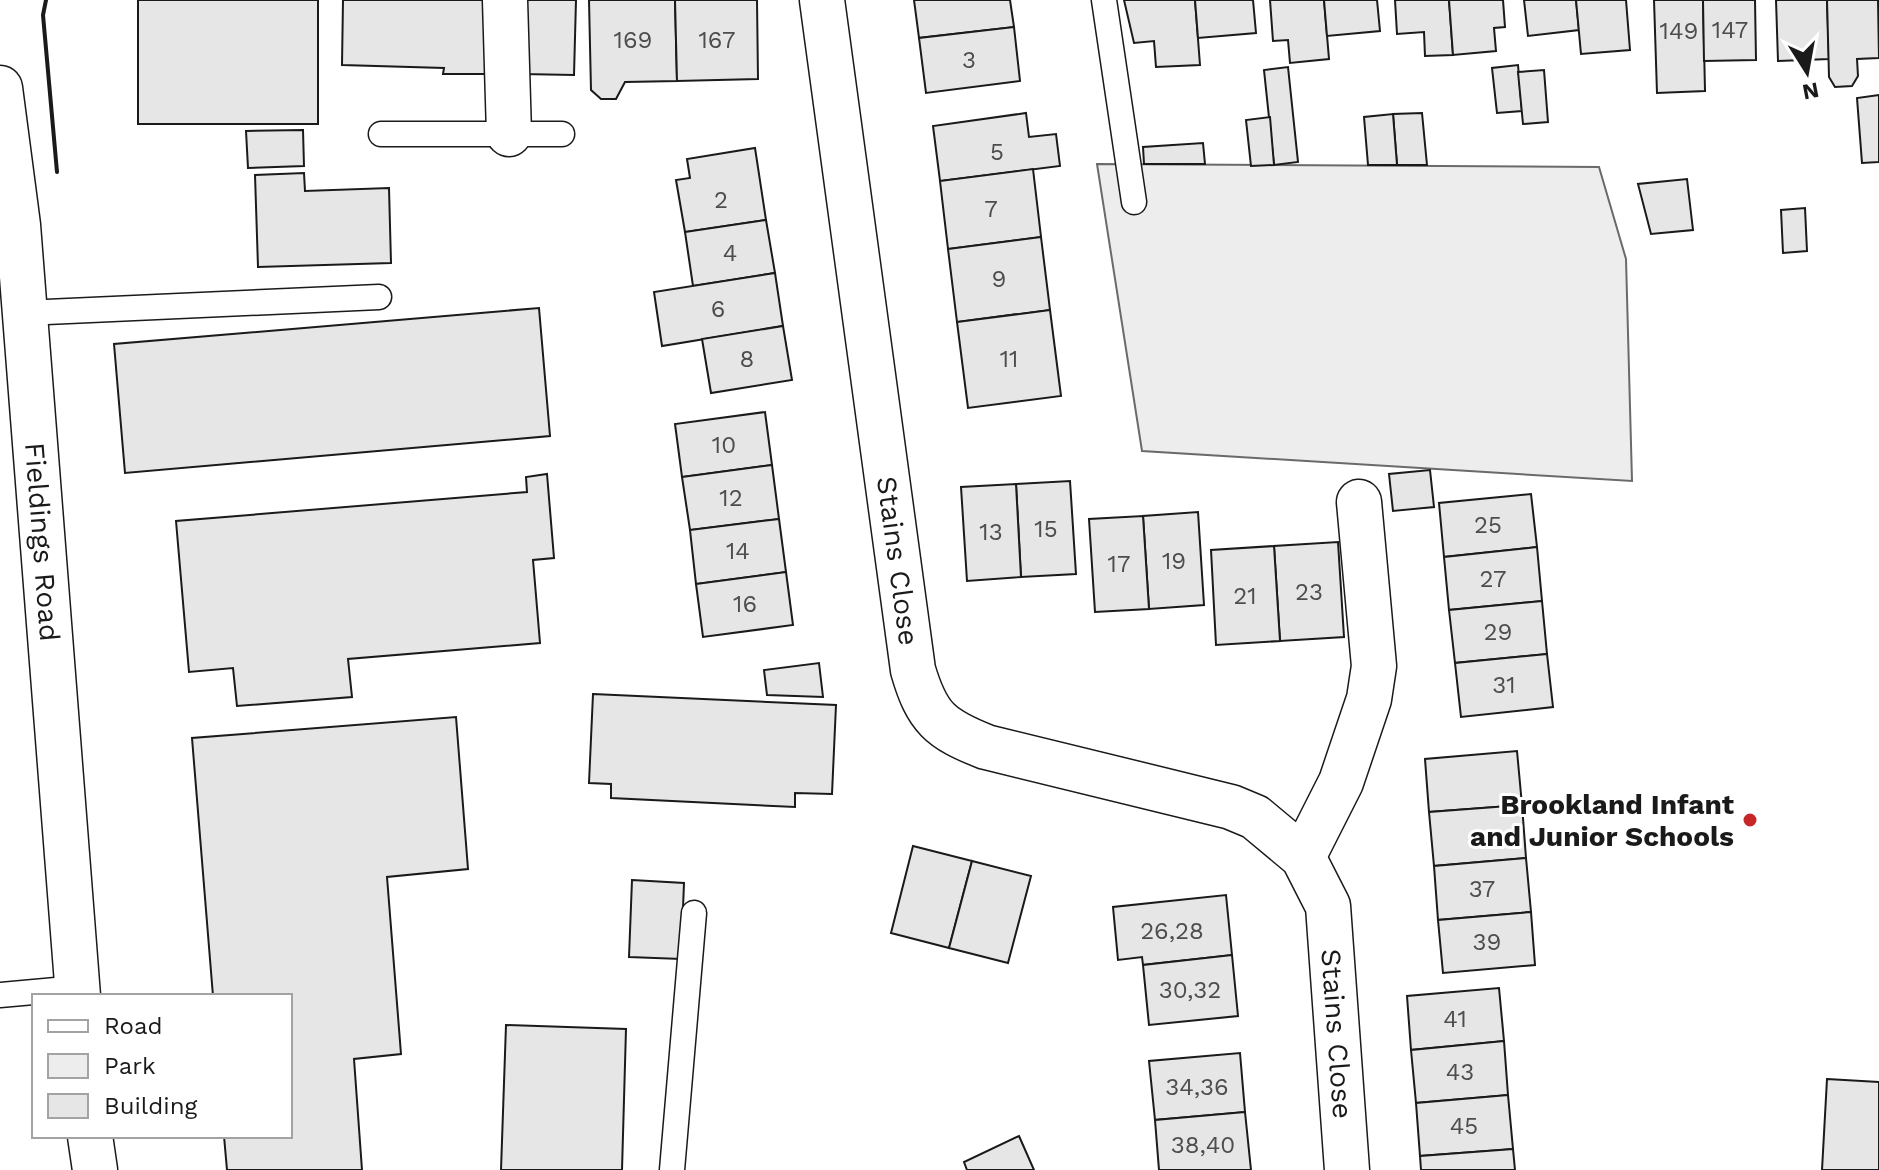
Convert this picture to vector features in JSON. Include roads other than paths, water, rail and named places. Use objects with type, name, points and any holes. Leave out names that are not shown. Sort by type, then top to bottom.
[{"type":"street","points":[[505,0],[509,134]]},
{"type":"street","name":"Stains Close","points":[[822,0],[913,670],[924,706],[950,731],[986,747],[1231,807],[1255,817],[1303,857],[1328,906],[1347,1170]]},
{"type":"street","name":"Fieldings Road","points":[[0,88],[9,226],[24,313],[78,992]]},
{"type":"street","points":[[1303,857],[1341,782],[1369,699],[1374,666],[1359,502]]},
{"type":"street","points":[[90,1138],[95,1170]]},
{"type":"lane","points":[[1104,0],[1134,202]]},
{"type":"lane","points":[[381,134],[562,134]]},
{"type":"lane","points":[[24,313],[379,297]]},
{"type":"lane","points":[[672,1170],[694,913]]},
{"type":"lane","points":[[0,995],[78,992]]},
{"type":"place","name":"Brookland Infant and Junior Schools","points":[[1750,820]]}]
